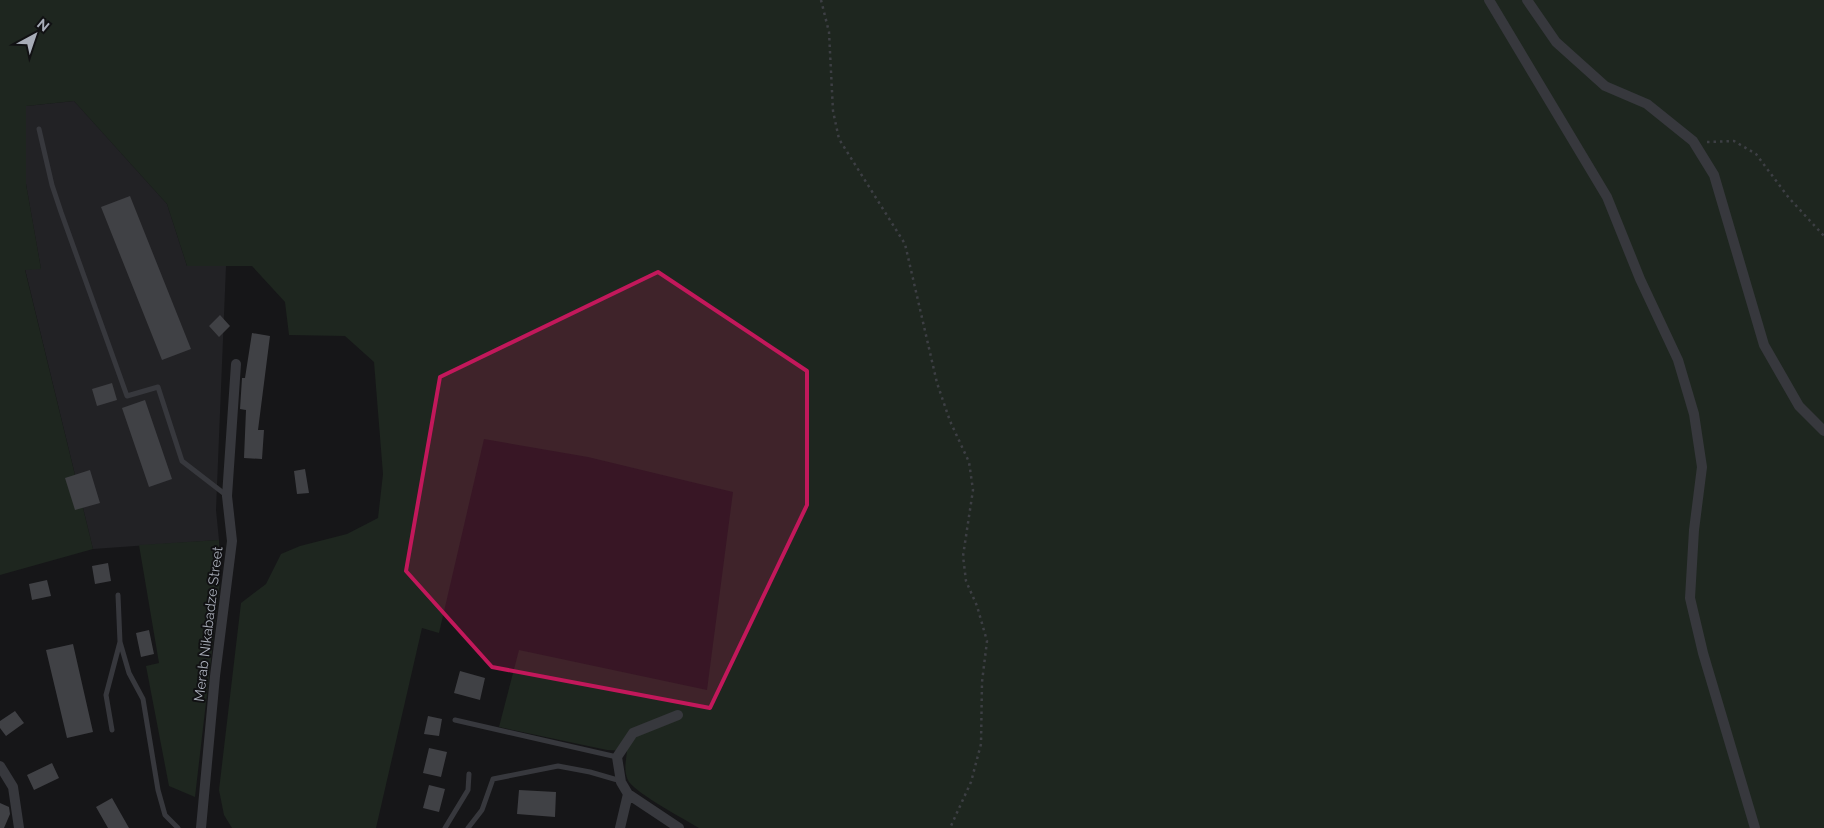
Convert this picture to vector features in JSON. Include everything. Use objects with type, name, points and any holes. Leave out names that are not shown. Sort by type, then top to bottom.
[{"type":"street","points":[[1489,0],[1607,197],[1640,279],[1678,360],[1694,414],[1702,467],[1694,530],[1690,598],[1703,653],[1755,828]]},
{"type":"street","points":[[1527,0],[1556,42],[1605,86],[1647,104],[1693,141],[1714,175],[1764,345],[1799,406],[1824,431]]},
{"type":"street","name":"Merab Nikabadze Street","points":[[201,828],[215,676],[232,541],[227,496],[236,364]]},
{"type":"street","points":[[678,715],[633,733],[616,757],[621,782],[628,794],[679,828]]},
{"type":"street","points":[[0,766],[13,787],[19,828]]},
{"type":"street","points":[[620,828],[628,794]]},
{"type":"lane","points":[[39,129],[60,212],[128,396],[158,387],[182,461],[227,496]]},
{"type":"lane","points":[[118,595],[120,642],[129,673],[143,699],[158,790],[165,815],[178,828]]},
{"type":"lane","points":[[112,730],[106,694],[120,642]]},
{"type":"lane","points":[[456,720],[616,757]]},
{"type":"lane","points":[[468,828],[482,810],[493,778],[558,766],[590,772],[621,782]]},
{"type":"lane","points":[[445,828],[468,790],[469,774]]},
{"type":"path","points":[[821,0],[829,32],[833,111],[839,139],[904,244],[937,384],[950,420],[969,462],[972,490],[963,556],[966,581],[977,606],[987,641],[982,682],[981,744],[971,782],[950,828]]},
{"type":"path","points":[[1693,141],[1734,141],[1756,154],[1789,198],[1824,236]]},
{"type":"highlighted area","points":[[658,272],[807,371],[807,505],[710,708],[492,667],[406,571],[440,377]]},
{"type":"shaded area","points":[[0,0],[1824,0],[1824,828],[699,828],[652,800],[629,782],[625,770],[627,751],[607,750],[499,727],[519,650],[707,690],[733,492],[588,457],[484,439],[439,633],[422,628],[376,828],[232,828],[224,815],[219,790],[241,603],[266,584],[281,554],[300,546],[347,534],[378,518],[383,474],[374,362],[345,336],[289,335],[285,302],[252,266],[187,266],[167,204],[74,101],[26,106],[26,184],[41,269],[25,270],[93,549],[0,575]]},
{"type":"shaded area","points":[[74,101],[167,204],[187,266],[226,266],[216,510],[219,540],[93,549],[25,269],[41,269],[26,184],[26,106]]},
{"type":"shaded area","points":[[219,540],[220,582],[195,797],[169,786],[146,666],[159,663],[139,545]]},
{"type":"building","points":[[130,196],[191,349],[162,360],[101,207]]},
{"type":"building","points":[[220,315],[230,326],[219,337],[209,326]]},
{"type":"building","points":[[252,333],[270,336],[258,430],[264,430],[262,459],[244,458],[246,410],[240,409],[242,378],[245,378]]},
{"type":"building","points":[[112,383],[117,400],[97,406],[92,389]]},
{"type":"building","points":[[145,400],[172,479],[149,487],[122,408]]},
{"type":"building","points":[[305,469],[309,493],[297,494],[294,471]]},
{"type":"building","points":[[90,470],[100,503],[75,510],[65,478]]},
{"type":"building","points":[[108,563],[111,581],[95,584],[92,566]]},
{"type":"building","points":[[47,580],[51,596],[32,600],[29,584]]},
{"type":"building","points":[[149,630],[154,654],[141,657],[136,633]]},
{"type":"building","points":[[73,644],[93,732],[67,738],[46,650]]},
{"type":"building","points":[[460,671],[485,678],[480,700],[454,693]]},
{"type":"building","points":[[15,711],[24,723],[6,736],[0,728],[0,721]]},
{"type":"building","points":[[428,716],[442,719],[439,736],[424,734]]},
{"type":"building","points":[[429,748],[447,752],[441,777],[423,773]]},
{"type":"building","points":[[52,763],[59,778],[34,790],[27,775]]},
{"type":"building","points":[[429,785],[445,789],[439,812],[423,808]]},
{"type":"building","points":[[519,790],[556,792],[555,817],[517,814]]},
{"type":"building","points":[[112,798],[129,828],[108,828],[96,807]]},
{"type":"building","points":[[0,803],[9,807],[10,814],[4,828],[0,828]]}]
